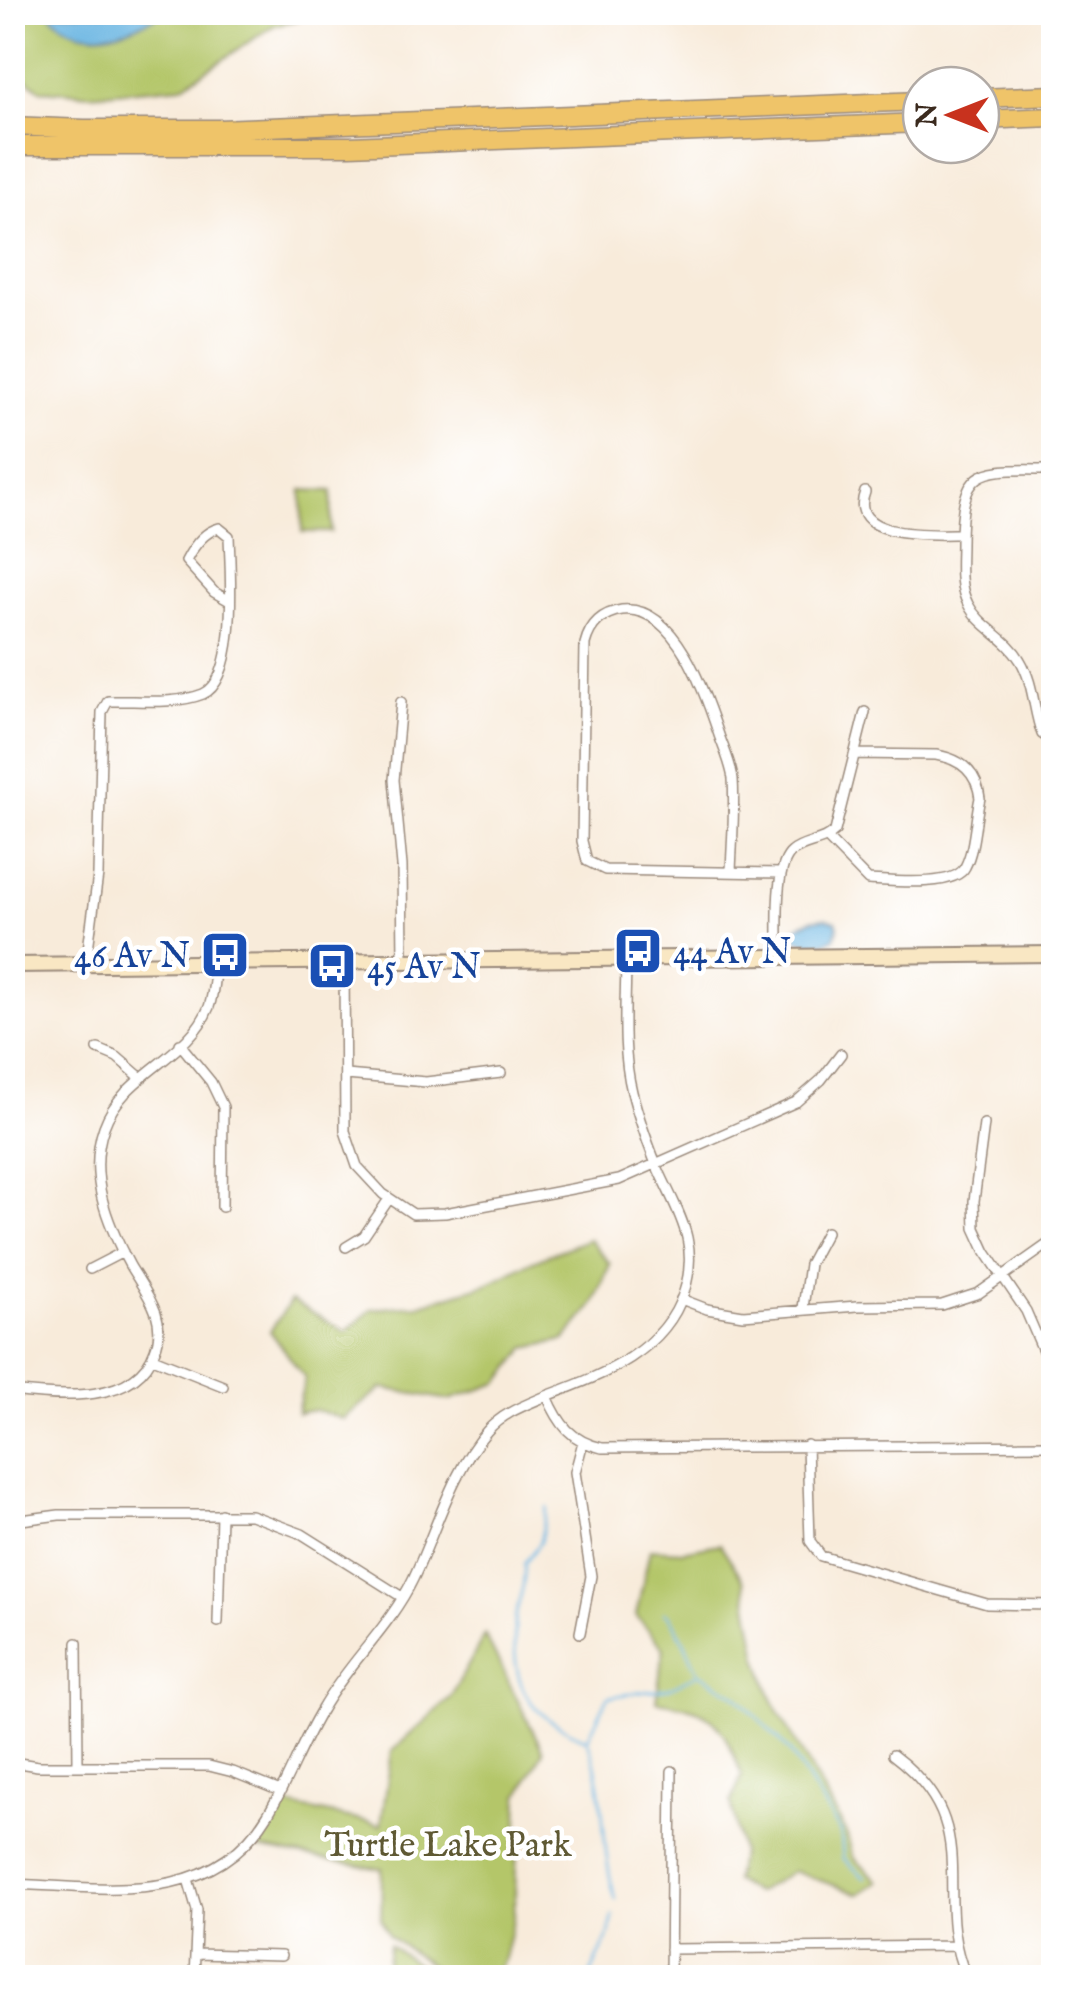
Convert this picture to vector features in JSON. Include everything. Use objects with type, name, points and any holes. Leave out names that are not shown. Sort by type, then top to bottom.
[{"type":"highway","points":[[1001,97],[1054,95]]},
{"type":"highway","points":[[12,126],[240,128],[901,102]]},
{"type":"highway","points":[[1001,119],[1054,118]]},
{"type":"highway","points":[[1015,119],[1054,126]]},
{"type":"highway","points":[[12,146],[350,146],[901,124]]},
{"type":"street","points":[[1054,470],[1002,471],[974,480],[963,497],[960,534],[960,576],[967,603],[1020,659],[1042,734],[1054,742]]},
{"type":"street","points":[[866,492],[862,501],[865,512],[885,528],[910,534],[960,534]]},
{"type":"street","points":[[86,964],[98,875],[102,712],[108,701],[175,699],[202,694],[213,687],[228,650],[229,536],[219,528],[211,530],[194,547],[186,561],[214,592],[228,600]]},
{"type":"street","points":[[732,872],[733,780],[698,674],[648,615],[635,610],[608,613],[596,620],[585,644],[582,840],[587,861],[605,870],[781,873]]},
{"type":"street","points":[[401,702],[394,780],[404,959]]},
{"type":"street","points":[[778,956],[782,864],[794,850],[828,838],[839,822],[865,712]]},
{"type":"street","points":[[828,838],[868,880],[953,879],[967,864],[980,798],[968,769],[960,762],[936,755],[855,754]]},
{"type":"street","points":[[12,965],[1054,954]]},
{"type":"street","points":[[12,1884],[151,1888],[188,1879],[240,1849],[266,1818],[328,1698],[402,1597],[459,1474],[484,1434],[508,1412],[635,1356],[665,1328],[681,1299],[688,1271],[686,1231],[657,1164],[631,1088],[626,1040],[626,957]]},
{"type":"street","points":[[344,960],[345,1131],[349,1148],[357,1166],[389,1199],[413,1214],[445,1213],[619,1180],[796,1102],[821,1080],[841,1054]]},
{"type":"street","points":[[12,1391],[92,1394],[113,1390],[138,1377],[153,1358],[159,1341],[157,1316],[123,1252],[102,1201],[97,1162],[105,1124],[126,1090],[192,1034],[209,1007],[216,962]]},
{"type":"street","points":[[180,1044],[210,1082],[223,1108],[222,1206]]},
{"type":"street","points":[[98,1050],[117,1057],[140,1077]]},
{"type":"street","points":[[346,1075],[426,1082],[501,1073]]},
{"type":"street","points":[[984,1124],[973,1215],[980,1240],[1026,1311],[1054,1376]]},
{"type":"street","points":[[346,1247],[364,1236],[389,1199]]},
{"type":"street","points":[[804,1308],[809,1264],[826,1232]]},
{"type":"street","points":[[681,1299],[725,1314],[942,1305],[979,1292],[1054,1240]]},
{"type":"street","points":[[90,1269],[123,1252]]},
{"type":"street","points":[[153,1358],[223,1386]]},
{"type":"street","points":[[547,1396],[563,1427],[583,1442],[613,1448],[1054,1445]]},
{"type":"street","points":[[580,1633],[591,1576],[575,1472],[583,1442]]},
{"type":"street","points":[[807,1445],[809,1531],[814,1550],[821,1556],[986,1604],[1054,1605]]},
{"type":"street","points":[[218,1622],[221,1514]]},
{"type":"street","points":[[12,1524],[59,1515],[251,1515],[302,1534],[402,1597]]},
{"type":"street","points":[[77,1643],[78,1766]]},
{"type":"street","points":[[893,1754],[932,1794],[948,1830],[954,1868],[956,1946],[968,1978]]},
{"type":"street","points":[[12,1762],[38,1766],[209,1766],[280,1792]]},
{"type":"street","points":[[670,1978],[672,1770]]},
{"type":"street","points":[[188,1879],[196,1910],[194,1978]]},
{"type":"street","points":[[670,1948],[956,1946]]},
{"type":"street","points":[[196,1954],[282,1956]]},
{"type":"green space","points":[[13,13],[326,13],[275,25],[182,86],[93,94],[41,90],[13,69]]},
{"type":"green space","points":[[302,490],[332,491],[331,532],[302,532]]},
{"type":"green space","points":[[589,1239],[610,1264],[593,1305],[565,1340],[526,1348],[499,1383],[449,1400],[382,1388],[343,1419],[316,1410],[297,1413],[305,1378],[270,1331],[291,1301],[346,1332],[372,1309],[418,1305],[487,1284]]},
{"type":"green space","points":[[720,1544],[744,1581],[758,1657],[772,1699],[846,1832],[853,1857],[879,1881],[859,1894],[793,1871],[756,1893],[734,1881],[741,1853],[731,1802],[742,1776],[729,1743],[714,1721],[704,1714],[656,1701],[664,1648],[636,1616],[650,1549],[682,1551]]},
{"type":"green space","name":"Turtle Lake Park","points":[[485,1635],[543,1751],[519,1796],[514,1917],[504,1958],[494,1977],[446,1977],[389,1936],[381,1919],[382,1869],[257,1848],[283,1804],[381,1825],[392,1751],[450,1698]]},
{"type":"green space","points":[[389,1945],[434,1977],[386,1977]]},
{"type":"water","points":[[49,13],[164,13],[120,31],[90,34],[62,24]]},
{"type":"water","points":[[825,918],[836,921],[835,938],[814,944],[793,936],[795,928]]},
{"type":"waterway","points":[[547,1507],[540,1542],[524,1564],[515,1617],[517,1667],[521,1683],[538,1710],[587,1739],[598,1779],[607,1860],[616,1900]]},
{"type":"waterway","points":[[664,1612],[679,1631],[699,1673]]},
{"type":"waterway","points":[[588,1738],[608,1697],[671,1688],[699,1673],[736,1695],[789,1750],[841,1832],[843,1858],[865,1878]]},
{"type":"waterway","points":[[589,1978],[613,1916]]},
{"type":"place","name":"44 Av N","points":[[638,951]]},
{"type":"place","name":"46 Av N","points":[[225,955]]},
{"type":"place","name":"45 Av N","points":[[332,966]]}]
